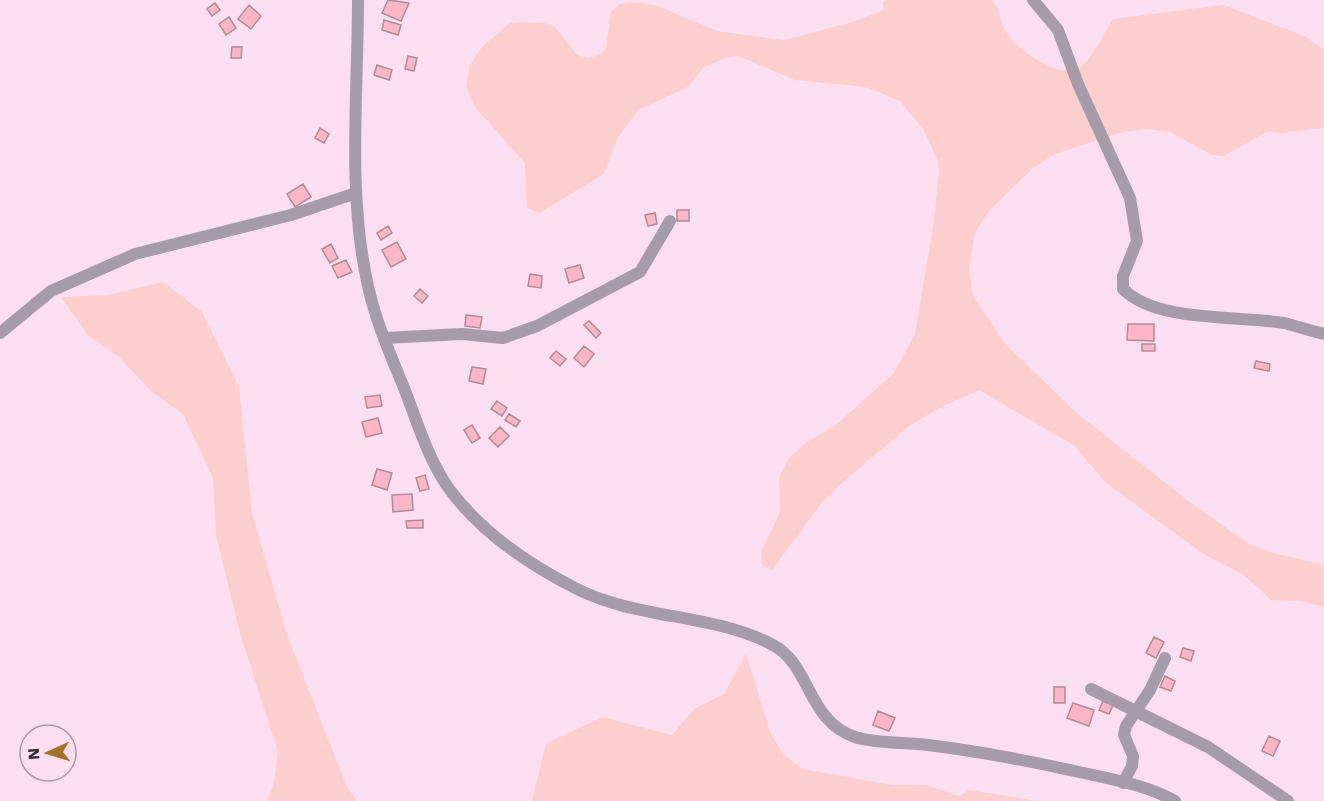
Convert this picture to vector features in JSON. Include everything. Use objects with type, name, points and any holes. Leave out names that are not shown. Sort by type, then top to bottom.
[{"type":"street","points":[[358,0],[356,193],[368,287],[384,338],[422,434],[448,488],[484,530],[576,589],[617,605],[715,627],[776,646],[791,660],[811,698],[829,723],[856,737],[999,754],[1123,783],[1159,793],[1174,801]]},
{"type":"street","points":[[1033,0],[1058,30],[1078,84],[1130,198],[1137,242],[1123,276],[1123,289],[1142,302],[1165,309],[1284,323],[1324,334]]},
{"type":"street","points":[[0,333],[51,291],[135,254],[291,215],[356,193]]},
{"type":"street","points":[[384,338],[462,334],[503,338],[537,326],[640,272],[670,221]]},
{"type":"street","points":[[1123,783],[1132,766],[1132,749],[1124,735],[1165,658]]},
{"type":"street","points":[[1091,689],[1208,747],[1288,801]]},
{"type":"shaded area","points":[[887,0],[992,0],[1007,34],[1013,41],[1030,56],[1052,68],[1063,70],[1073,70],[1086,62],[1113,19],[1224,5],[1306,37],[1324,50],[1324,128],[1280,133],[1268,131],[1224,156],[1212,155],[1170,132],[1147,129],[1123,132],[1055,154],[1033,168],[989,211],[975,232],[969,270],[973,296],[1006,345],[1077,413],[1187,500],[1249,544],[1273,553],[1324,565],[1324,607],[1300,601],[1271,600],[1244,575],[1202,553],[1105,482],[1075,446],[979,390],[943,406],[909,426],[823,501],[772,570],[762,564],[761,553],[780,512],[779,478],[789,458],[807,442],[836,425],[894,373],[915,334],[933,228],[939,172],[938,160],[923,129],[900,101],[866,87],[795,80],[738,56],[727,58],[704,67],[688,87],[638,110],[617,139],[604,174],[539,213],[527,208],[525,163],[475,107],[466,86],[470,65],[483,46],[510,23],[521,22],[544,23],[555,27],[577,55],[588,58],[599,55],[606,48],[611,12],[619,4],[631,2],[655,5],[717,31],[783,40],[853,22],[884,10],[883,2]]},
{"type":"shaded area","points":[[163,282],[202,312],[239,387],[252,513],[287,635],[347,787],[357,801],[267,801],[274,783],[278,751],[241,637],[216,535],[213,478],[183,414],[152,392],[119,357],[88,335],[61,297],[108,295]]},
{"type":"shaded area","points":[[746,654],[770,732],[783,754],[803,769],[892,785],[926,785],[959,796],[969,790],[1039,801],[532,801],[546,744],[602,717],[672,735],[694,709],[724,694]]},
{"type":"building","points":[[388,0],[409,3],[401,21],[382,13]]},
{"type":"building","points":[[215,3],[220,10],[212,16],[207,9]]},
{"type":"building","points":[[249,5],[261,16],[251,29],[238,19]]},
{"type":"building","points":[[229,17],[236,28],[226,35],[219,24]]},
{"type":"building","points":[[384,20],[401,25],[398,35],[382,30]]},
{"type":"building","points":[[232,47],[242,47],[241,58],[231,58]]},
{"type":"building","points":[[408,56],[417,58],[414,71],[405,69]]},
{"type":"building","points":[[377,65],[392,70],[389,80],[374,75]]},
{"type":"building","points":[[320,128],[329,134],[324,143],[315,138]]},
{"type":"building","points":[[303,184],[311,197],[295,207],[287,194]]},
{"type":"building","points":[[677,210],[689,210],[689,221],[677,221]]},
{"type":"building","points":[[655,213],[657,224],[648,226],[645,215]]},
{"type":"building","points":[[388,226],[392,233],[381,240],[377,233]]},
{"type":"building","points":[[397,242],[406,259],[391,267],[382,250]]},
{"type":"building","points":[[331,244],[338,258],[330,263],[322,249]]},
{"type":"building","points":[[346,260],[352,272],[338,278],[332,266]]},
{"type":"building","points":[[580,265],[584,278],[569,283],[565,269]]},
{"type":"building","points":[[530,274],[542,276],[541,288],[528,286]]},
{"type":"building","points":[[420,289],[428,296],[422,303],[414,296]]},
{"type":"building","points":[[466,315],[482,317],[480,328],[465,326]]},
{"type":"building","points":[[589,321],[601,333],[596,338],[584,325]]},
{"type":"building","points":[[1128,324],[1154,324],[1154,341],[1127,340]]},
{"type":"building","points":[[1142,344],[1155,344],[1155,351],[1142,351]]},
{"type":"building","points":[[584,346],[594,354],[584,367],[574,358]]},
{"type":"building","points":[[556,351],[566,359],[560,366],[550,358]]},
{"type":"building","points":[[1256,361],[1270,364],[1269,371],[1254,368]]},
{"type":"building","points":[[472,367],[486,369],[483,384],[469,381]]},
{"type":"building","points":[[380,395],[382,406],[367,408],[365,397]]},
{"type":"building","points":[[497,401],[507,408],[502,416],[491,409]]},
{"type":"building","points":[[509,414],[520,421],[516,427],[505,420]]},
{"type":"building","points":[[378,418],[382,433],[366,437],[362,422]]},
{"type":"building","points":[[472,425],[480,438],[472,443],[464,430]]},
{"type":"building","points":[[500,427],[509,436],[498,447],[489,438]]},
{"type":"building","points":[[377,469],[392,473],[387,490],[372,485]]},
{"type":"building","points":[[425,475],[429,489],[420,491],[416,478]]},
{"type":"building","points":[[412,494],[413,510],[393,512],[392,495]]},
{"type":"building","points":[[423,520],[423,528],[407,528],[406,521]]},
{"type":"building","points":[[1154,637],[1164,642],[1156,658],[1146,653]]},
{"type":"building","points":[[1183,648],[1194,651],[1191,661],[1180,657]]},
{"type":"building","points":[[1165,676],[1175,681],[1171,691],[1160,687]]},
{"type":"building","points":[[1054,687],[1065,687],[1065,703],[1054,703]]},
{"type":"building","points":[[1103,701],[1113,705],[1109,714],[1099,710]]},
{"type":"building","points":[[1073,703],[1094,710],[1089,726],[1067,718]]},
{"type":"building","points":[[878,711],[895,718],[889,731],[873,725]]},
{"type":"building","points":[[1269,736],[1280,741],[1273,756],[1262,751]]}]
